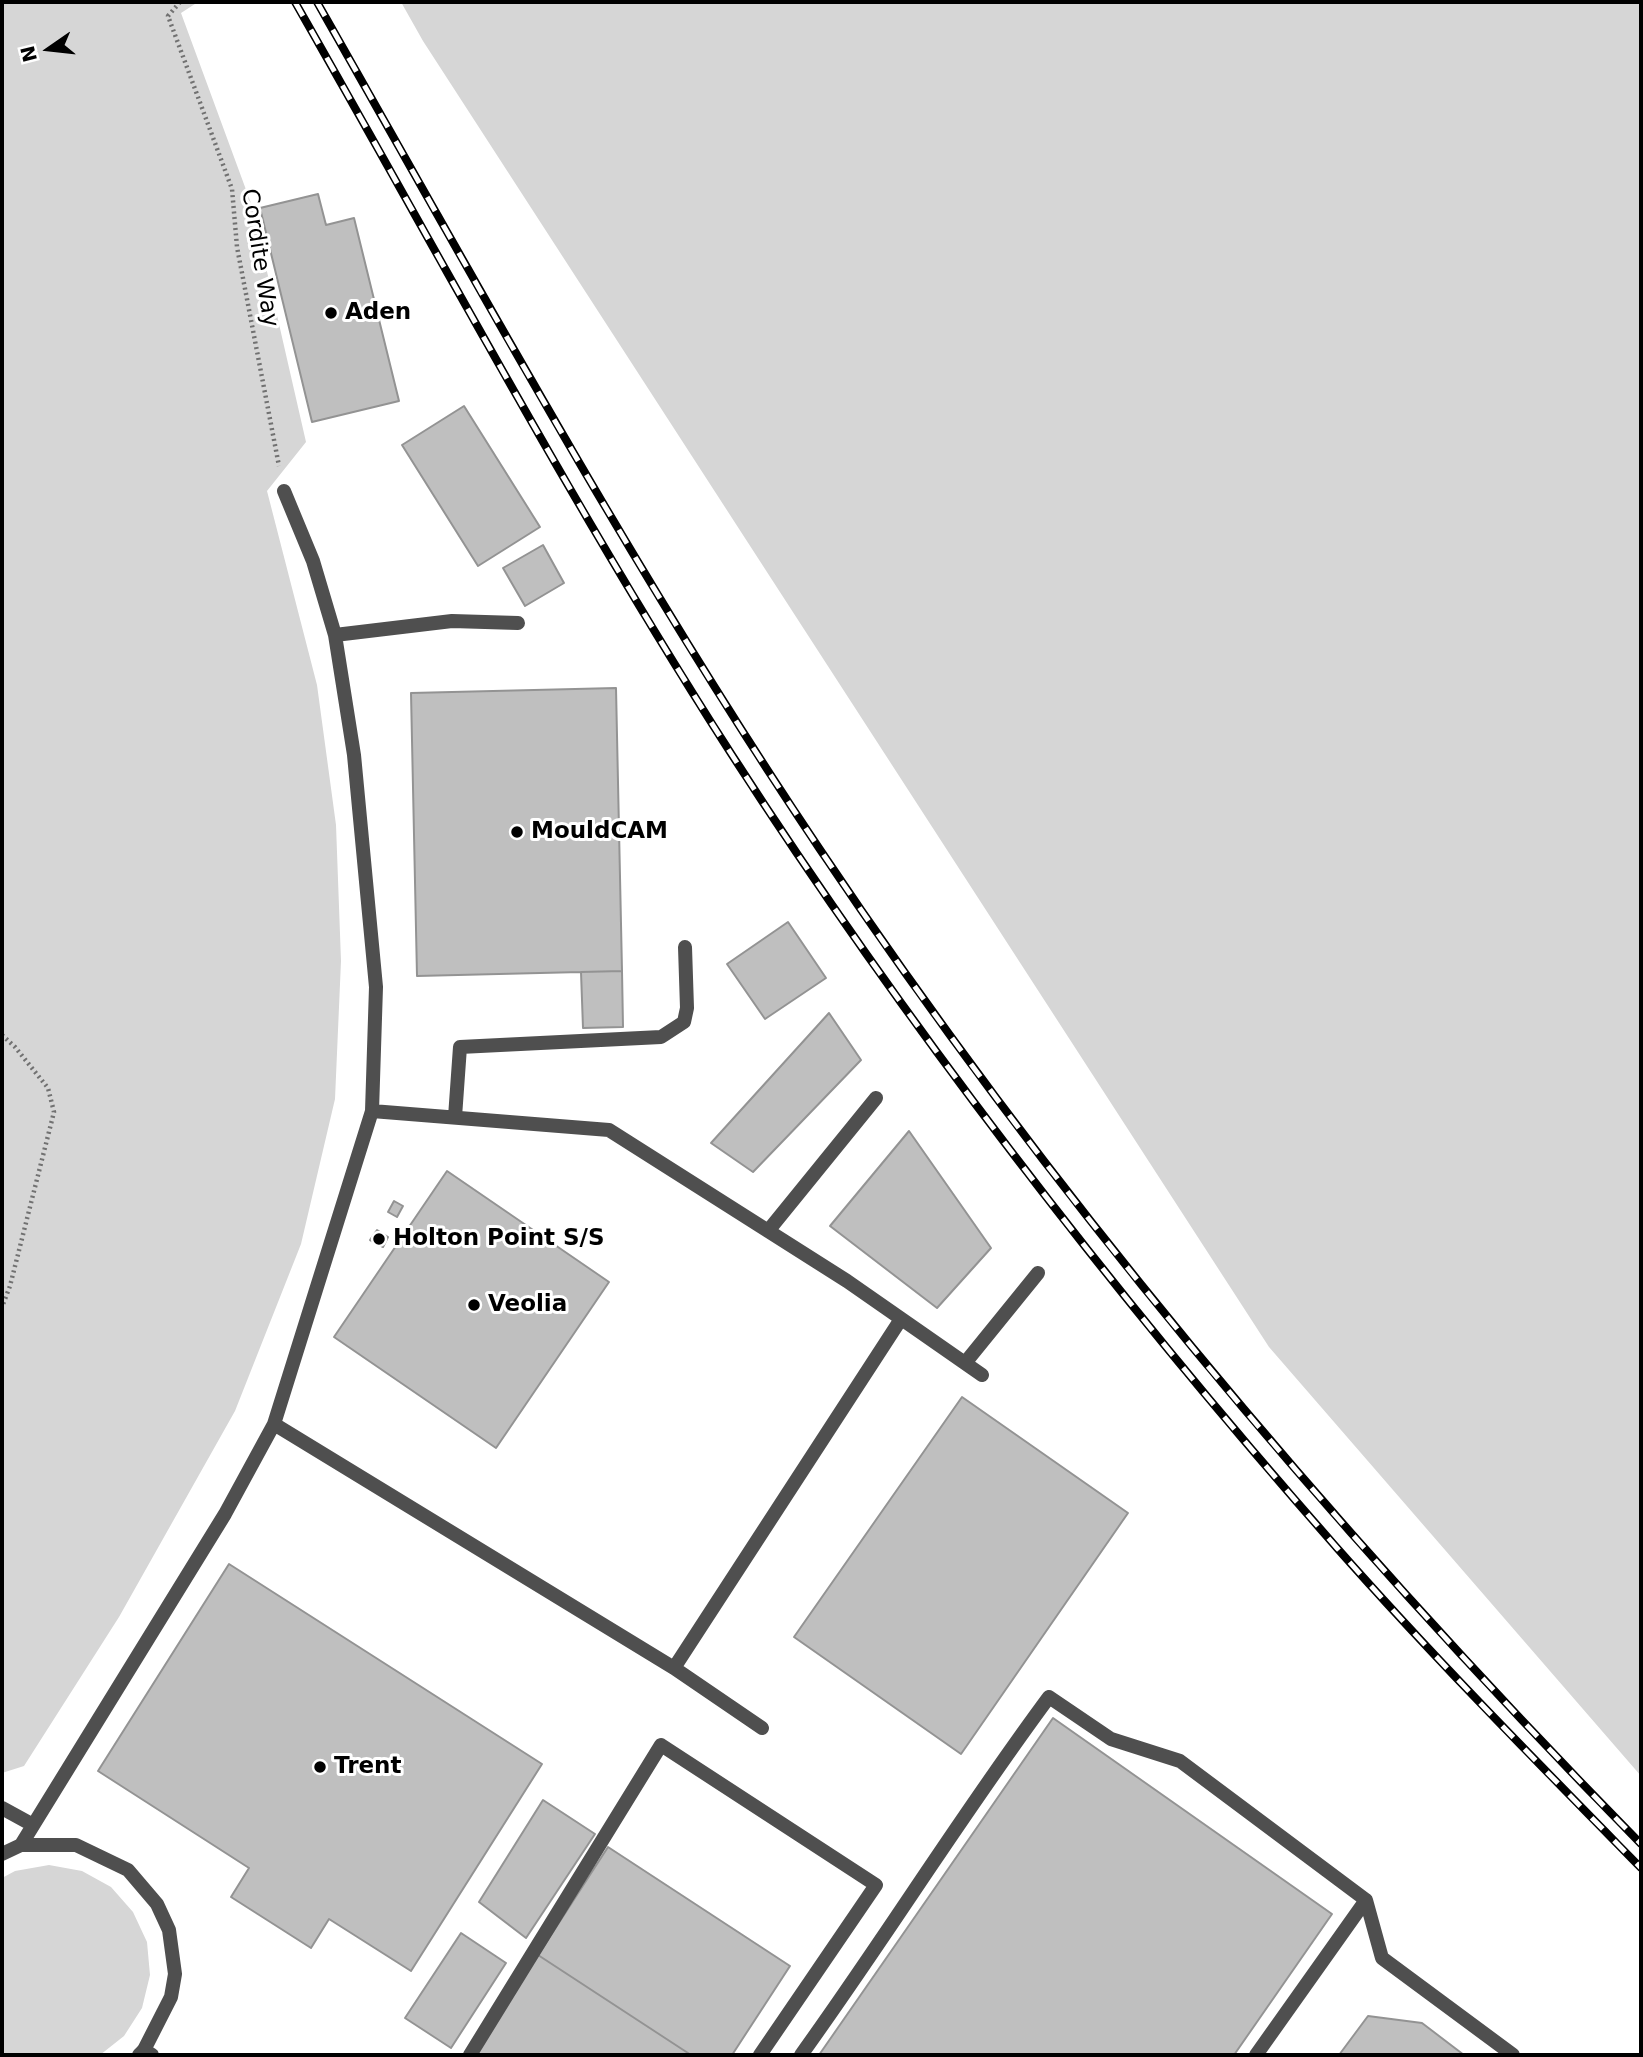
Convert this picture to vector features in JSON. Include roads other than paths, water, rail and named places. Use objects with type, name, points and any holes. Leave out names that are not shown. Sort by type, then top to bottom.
[{"type":"lane","points":[[21,1845],[225,1514],[274,1424],[372,1111],[376,988],[354,755],[335,635],[313,561],[284,491]]},
{"type":"lane","points":[[335,635],[452,621],[518,623]]},
{"type":"lane","points":[[455,1117],[460,1047],[661,1037],[684,1022],[687,1008],[685,947]]},
{"type":"lane","points":[[768,1231],[877,1098]]},
{"type":"lane","points":[[372,1111],[609,1130],[847,1281],[982,1375]]},
{"type":"lane","points":[[965,1363],[1038,1273]]},
{"type":"lane","points":[[674,1668],[901,1319]]},
{"type":"lane","points":[[274,1424],[674,1668],[762,1728]]},
{"type":"lane","points":[[801,2055],[846,1993],[989,1777],[1049,1698],[1111,1739],[1180,1761],[1366,1900],[1382,1958],[1513,2055]]},
{"type":"lane","points":[[470,2055],[661,1745],[876,1885],[760,2055]]},
{"type":"lane","points":[[2,1808],[33,1825]]},
{"type":"lane","points":[[2,1854],[21,1845],[76,1845],[128,1870],[157,1904],[169,1930],[175,1974],[171,1997],[145,2054]]},
{"type":"lane","points":[[1256,2055],[1366,1900]]},
{"type":"railway","points":[[295,2],[618,570],[732,755],[872,962],[1020,1163],[1175,1358],[1256,1454],[1411,1630],[1641,1868]]},
{"type":"railway","points":[[317,2],[622,536],[752,745],[911,981],[1006,1111],[1105,1239],[1311,1488],[1419,1609],[1641,1844]]},
{"type":"place","name":"Aden","points":[[331,313]]},
{"type":"place","name":"MouldCAM","points":[[517,832]]},
{"type":"place","name":"Holton Point S/S","points":[[379,1239]]},
{"type":"place","name":"Veolia","points":[[474,1305]]},
{"type":"place","name":"Trent","points":[[320,1767]]}]
